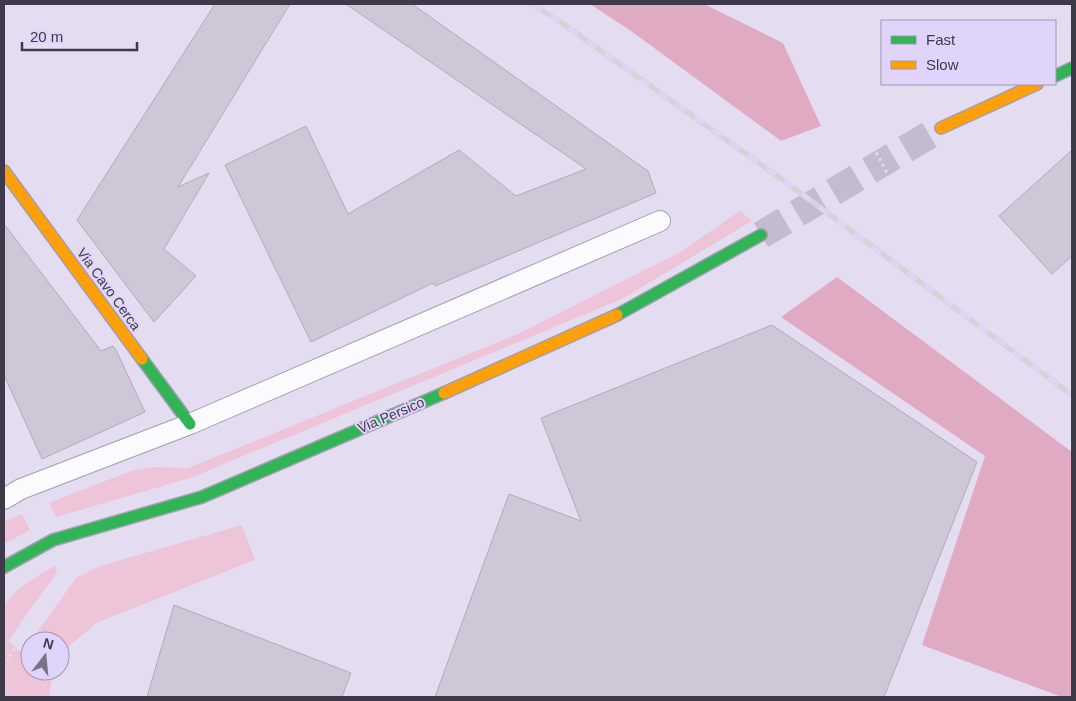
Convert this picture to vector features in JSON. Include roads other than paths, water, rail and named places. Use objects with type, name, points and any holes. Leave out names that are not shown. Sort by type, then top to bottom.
[{"type":"street","points":[[1056,76],[1072,68]]},
{"type":"street","points":[[941,128],[1036,85]]},
{"type":"street","name":"Via Cavo Cerca","points":[[4,171],[190,424]]},
{"type":"street","name":"Via Persico","points":[[5,569],[53,540],[202,497],[429,399],[610,319],[761,235]]},
{"type":"lane","points":[[4,499],[22,489],[190,424],[660,221]]},
{"type":"tunnel","points":[[761,235],[941,128]]},
{"type":"railway","points":[[532,4],[562,23],[783,180],[1072,395]]}]
